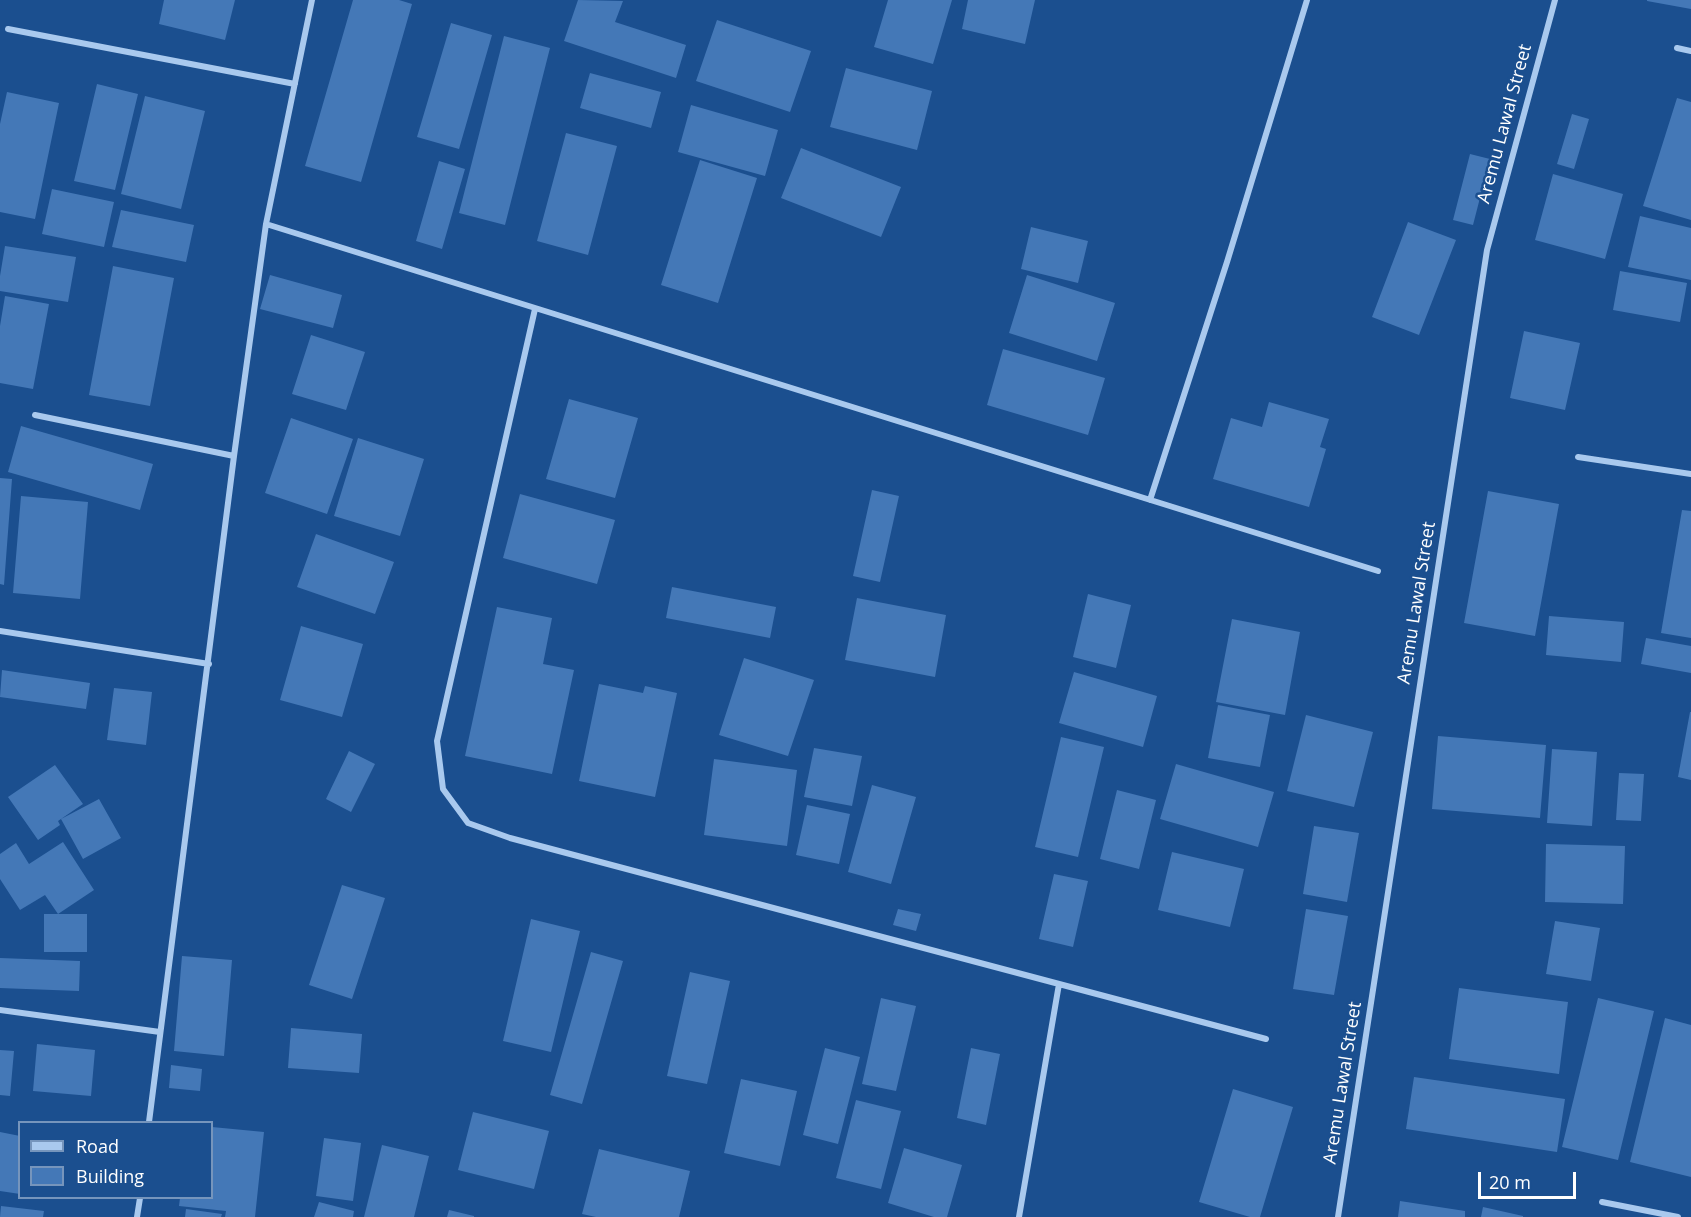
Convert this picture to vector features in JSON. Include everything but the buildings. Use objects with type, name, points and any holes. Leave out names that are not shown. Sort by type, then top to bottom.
[{"type":"street","points":[[149,1121],[266,224],[312,0]]},
{"type":"street","points":[[1149,500],[1227,262],[1307,0]]},
{"type":"street","name":"Aremu Lawal Street","points":[[1338,1217],[1487,250],[1555,0]]},
{"type":"street","points":[[8,29],[295,84]]},
{"type":"street","points":[[1677,48],[1691,51]]},
{"type":"street","points":[[266,224],[1378,571]]},
{"type":"street","points":[[535,309],[437,741],[443,789],[468,823],[522,842],[1266,1039]]},
{"type":"street","points":[[35,415],[234,456]]},
{"type":"street","points":[[1578,457],[1691,474]]},
{"type":"street","points":[[0,632],[209,664]]},
{"type":"street","points":[[1019,1217],[1059,984]]},
{"type":"street","points":[[0,1010],[160,1032]]},
{"type":"street","points":[[137,1217],[140,1199]]},
{"type":"street","points":[[1602,1202],[1678,1217]]}]
